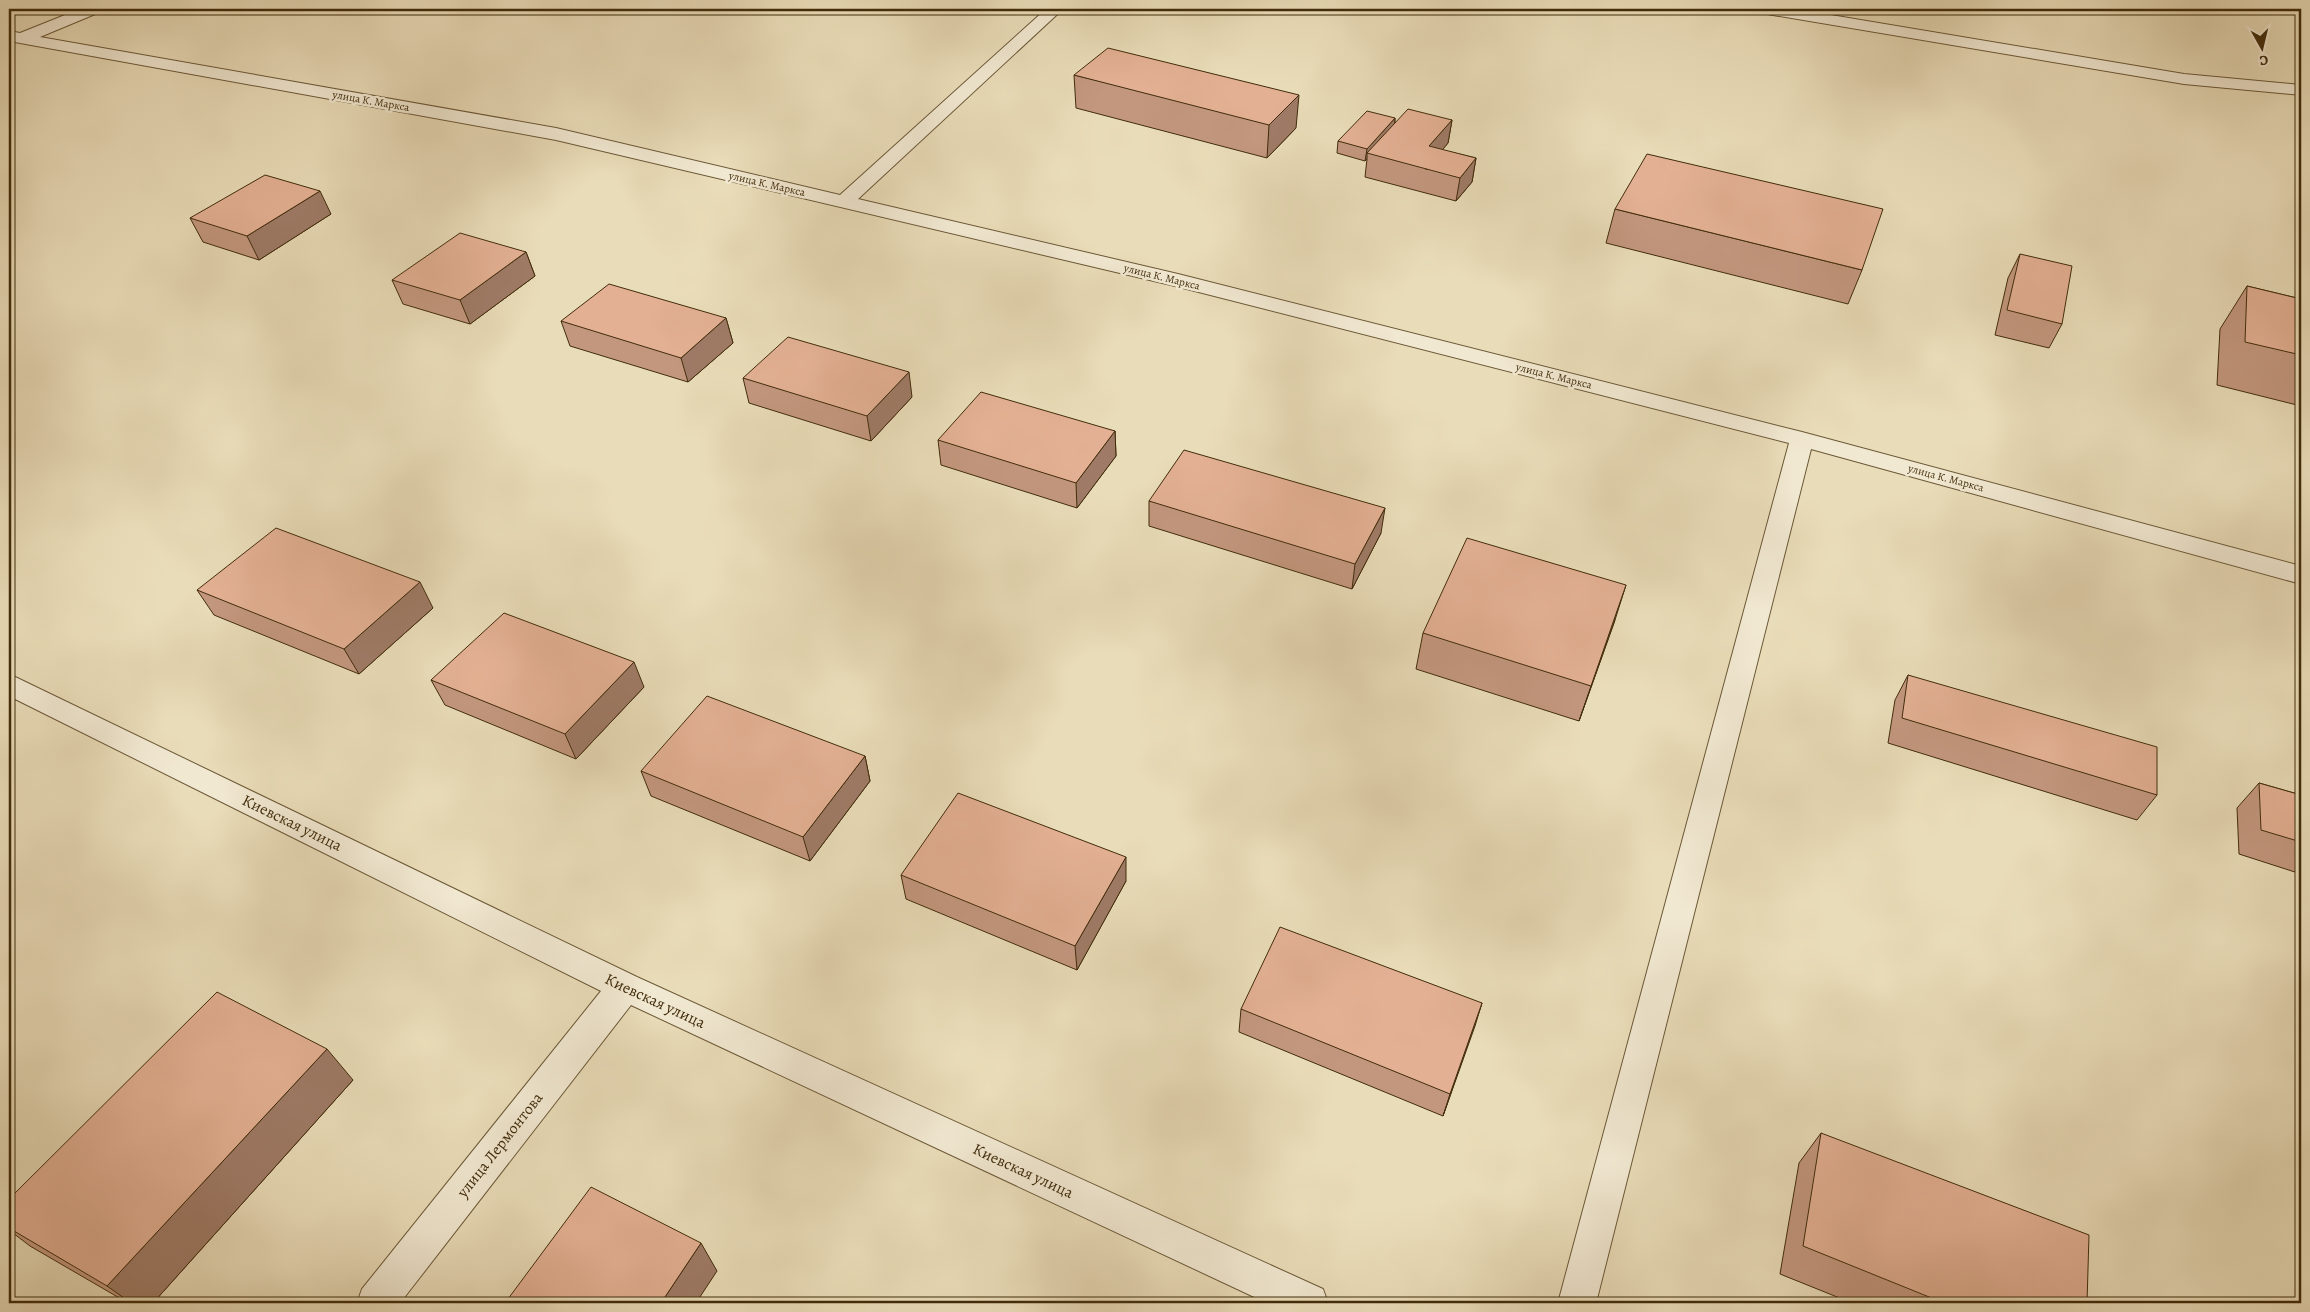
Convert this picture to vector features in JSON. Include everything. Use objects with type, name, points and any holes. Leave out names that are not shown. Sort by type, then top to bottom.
[{"type":"street","points":[[15,37],[94,9]]},
{"type":"street","points":[[1767,9],[2184,79],[2301,90]]},
{"type":"street","points":[[844,202],[1046,11]]},
{"type":"street","name":"улица К. Маркса","points":[[15,37],[556,134],[1178,280],[1802,439],[2301,574]]},
{"type":"street","points":[[1577,1303],[1802,439]]},
{"type":"street","name":"Киевская улица","points":[[9,684],[625,987],[1309,1303]]},
{"type":"street","name":"улица Лермонтова","points":[[376,1303],[625,987]]},
{"type":"building","points":[[1108,48],[1299,95],[1269,125],[1074,75]]},
{"type":"building","points":[[1408,109],[1452,120],[1429,146],[1476,158],[1460,178],[1367,153]]},
{"type":"building","points":[[1367,111],[1395,118],[1367,149],[1338,141]]},
{"type":"building","points":[[1647,154],[1883,209],[1862,270],[1615,209]]},
{"type":"building","points":[[265,175],[320,191],[247,236],[190,218]]},
{"type":"building","points":[[460,233],[526,252],[460,300],[392,280]]},
{"type":"building","points":[[2020,254],[2072,266],[2062,324],[2007,310]]},
{"type":"building","points":[[609,284],[726,318],[681,358],[561,321]]},
{"type":"building","points":[[2247,286],[2301,299],[2301,355],[2245,342]]},
{"type":"building","points":[[788,337],[909,372],[867,416],[743,378]]},
{"type":"building","points":[[981,392],[1115,431],[1076,483],[938,440]]},
{"type":"building","points":[[1184,450],[1385,508],[1355,564],[1149,501]]},
{"type":"building","points":[[276,528],[420,582],[344,649],[197,590]]},
{"type":"building","points":[[1467,538],[1626,585],[1591,686],[1423,633]]},
{"type":"building","points":[[504,613],[634,662],[565,734],[431,680]]},
{"type":"building","points":[[1908,675],[2157,747],[2157,795],[1902,718]]},
{"type":"building","points":[[707,696],[865,756],[803,837],[641,771]]},
{"type":"building","points":[[2259,783],[2301,795],[2301,842],[2261,830]]},
{"type":"building","points":[[958,793],[1126,857],[1075,946],[901,875]]},
{"type":"building","points":[[1280,927],[1482,1003],[1450,1094],[1241,1009]]},
{"type":"building","points":[[217,992],[327,1049],[107,1286],[9,1228],[9,1199]]},
{"type":"building","points":[[1821,1133],[2089,1235],[2087,1303],[1944,1303],[1803,1246]]},
{"type":"building","points":[[591,1187],[701,1243],[661,1303],[505,1303]]}]
